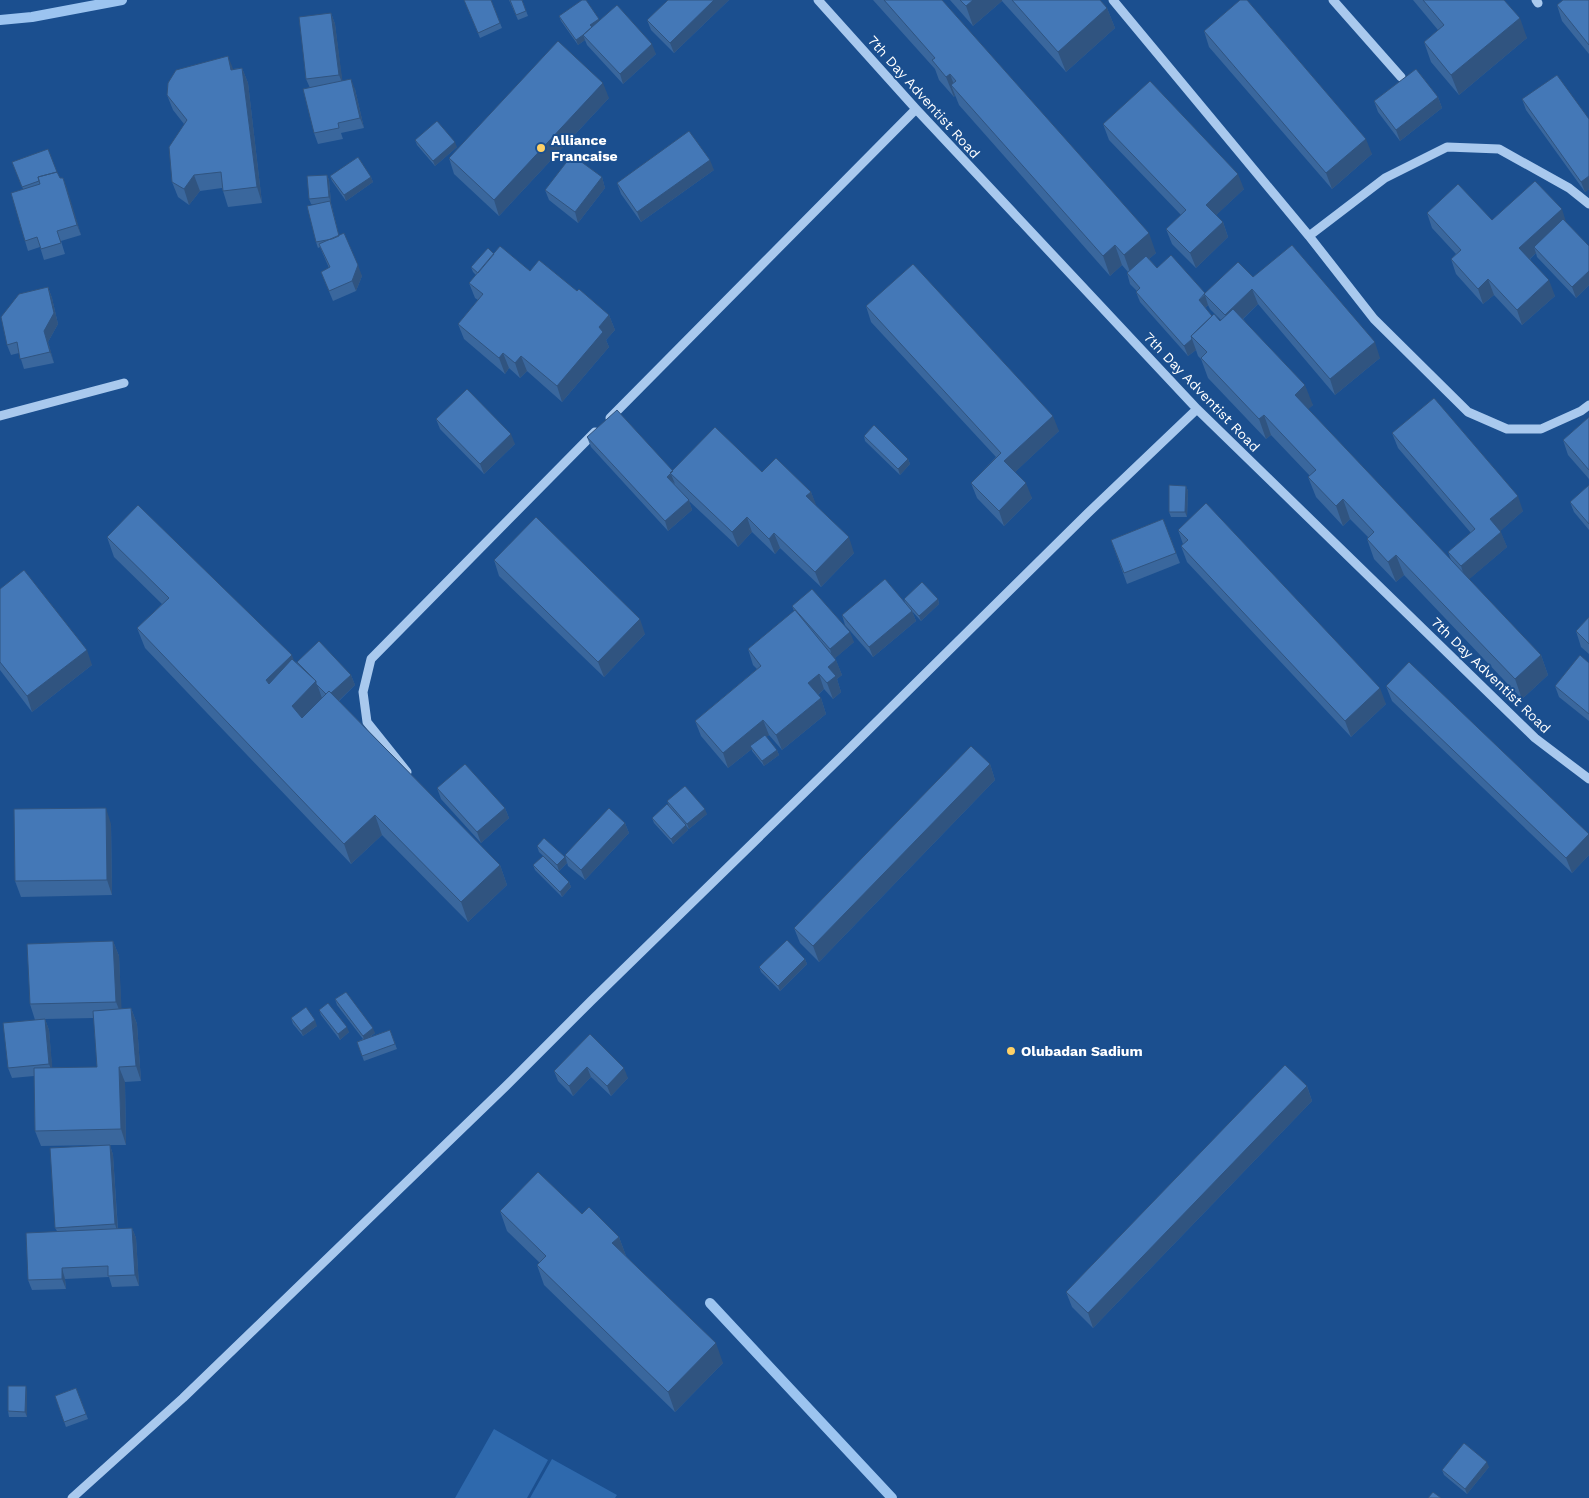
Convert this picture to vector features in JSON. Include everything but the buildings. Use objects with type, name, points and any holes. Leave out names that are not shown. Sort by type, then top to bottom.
[{"type":"street","name":"7th Day Adventist Road","points":[[818,0],[916,109],[1197,409],[1535,738],[1589,779]]},
{"type":"street","points":[[1113,0],[1374,319],[1468,412],[1506,429],[1541,429],[1581,411],[1589,404]]},
{"type":"street","points":[[1333,0],[1401,77]]},
{"type":"street","points":[[414,781],[367,722],[363,692],[371,658],[916,109]]},
{"type":"street","points":[[1308,236],[1385,178],[1447,147],[1499,149],[1569,188],[1589,204]]},
{"type":"street","points":[[0,416],[124,383]]},
{"type":"street","points":[[72,1498],[183,1398],[506,1086],[590,1001],[1088,513],[1197,409]]},
{"type":"shaded area","points":[[494,1429],[548,1460],[527,1498],[455,1498]]},
{"type":"shaded area","points":[[552,1459],[617,1495],[615,1498],[530,1498]]},
{"type":"waterway","points":[[0,20],[32,17],[122,0]]},
{"type":"waterway","points":[[710,1303],[892,1498]]},
{"type":"place","name":"Alliance Francaise","points":[[541,148]]},
{"type":"place","name":"Olubadan Sadium","points":[[1011,1051]]}]
